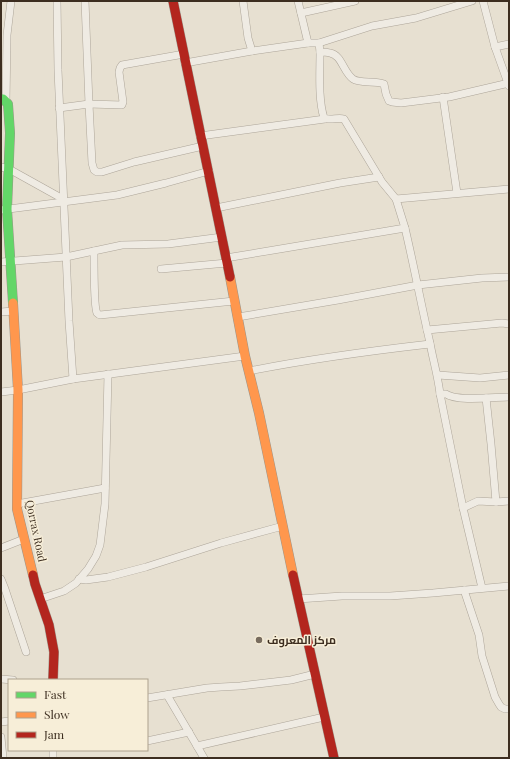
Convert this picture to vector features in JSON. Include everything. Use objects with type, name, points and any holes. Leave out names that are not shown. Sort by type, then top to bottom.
[{"type":"main road","points":[[173,1],[200,136],[209,171],[245,356],[334,758]]},
{"type":"main road","name":"Qorrax Road","points":[[3,100],[8,104],[10,133],[5,168],[4,210],[6,262],[13,311],[18,390],[17,504],[18,514],[35,584],[49,625],[54,652],[53,679]]},
{"type":"street","points":[[3,100],[7,35],[11,1]]},
{"type":"street","points":[[57,1],[59,108],[73,379]]},
{"type":"street","points":[[85,1],[91,158],[94,170],[97,172],[102,172],[134,162],[203,146]]},
{"type":"street","points":[[243,1],[248,38],[252,51]]},
{"type":"street","points":[[298,1],[308,43]]},
{"type":"street","points":[[301,13],[355,1]]},
{"type":"street","points":[[59,108],[89,104],[122,105],[123,102],[119,72],[122,65],[185,59],[308,43],[319,43],[372,26],[416,18],[472,1]]},
{"type":"street","points":[[320,52],[336,55],[352,79],[357,81],[378,82],[384,84],[389,100],[392,102],[401,103],[449,97],[509,84],[496,47],[483,1]]},
{"type":"street","points":[[319,43],[320,90],[325,119]]},
{"type":"street","points":[[496,47],[509,44]]},
{"type":"street","points":[[443,97],[457,193]]},
{"type":"street","points":[[200,136],[341,118],[344,120],[379,177],[396,199],[405,228],[438,375],[440,394],[463,508],[482,588]]},
{"type":"street","points":[[5,168],[63,201]]},
{"type":"street","points":[[4,210],[117,194],[166,183],[209,171]]},
{"type":"street","points":[[216,208],[340,183],[379,177]]},
{"type":"street","points":[[396,199],[509,189]]},
{"type":"street","points":[[161,269],[226,260],[405,228]]},
{"type":"street","points":[[6,262],[66,257],[122,245],[168,244],[222,237]]},
{"type":"street","points":[[94,251],[97,312],[100,316],[234,301]]},
{"type":"street","points":[[238,316],[338,300],[418,285],[482,278],[509,277]]},
{"type":"street","points":[[1,312],[13,311]]},
{"type":"street","points":[[427,330],[502,323],[509,324]]},
{"type":"street","points":[[249,371],[292,362],[430,344]]},
{"type":"street","points":[[1,392],[73,379],[245,356]]},
{"type":"street","points":[[40,599],[64,591],[76,584],[96,556],[100,545],[105,504],[108,374]]},
{"type":"street","points":[[438,375],[480,378],[509,375]]},
{"type":"street","points":[[440,394],[461,398],[509,397]]},
{"type":"street","points":[[486,398],[496,502]]},
{"type":"street","points":[[17,504],[105,488]]},
{"type":"street","points":[[463,508],[478,501],[509,501]]},
{"type":"street","points":[[79,579],[86,580],[108,577],[283,526]]},
{"type":"street","points":[[1,548],[24,539]]},
{"type":"street","points":[[1,579],[26,652]]},
{"type":"street","points":[[298,599],[342,596],[390,596],[509,586]]},
{"type":"street","points":[[464,590],[480,635],[482,656],[498,704],[501,707],[509,709]]},
{"type":"street","points":[[148,698],[207,688],[291,680],[315,674]]},
{"type":"street","points":[[167,695],[204,758]]},
{"type":"street","points":[[197,746],[324,717]]},
{"type":"street","points":[[148,741],[189,732]]},
{"type":"street","points":[[1,737],[2,757]]},
{"type":"traffic: fast","points":[[1,99],[8,104],[10,133],[7,209],[13,303]]},
{"type":"traffic: slow","points":[[230,277],[245,356],[259,413],[293,575]]},
{"type":"traffic: slow","points":[[13,303],[18,390],[17,509],[33,575]]},
{"type":"traffic: jam","points":[[173,1],[230,277]]},
{"type":"traffic: jam","points":[[33,575],[49,625],[54,652],[53,679]]},
{"type":"traffic: jam","points":[[293,575],[334,758]]},
{"type":"place","name":"مركز المعروف","points":[[259,640]]}]
